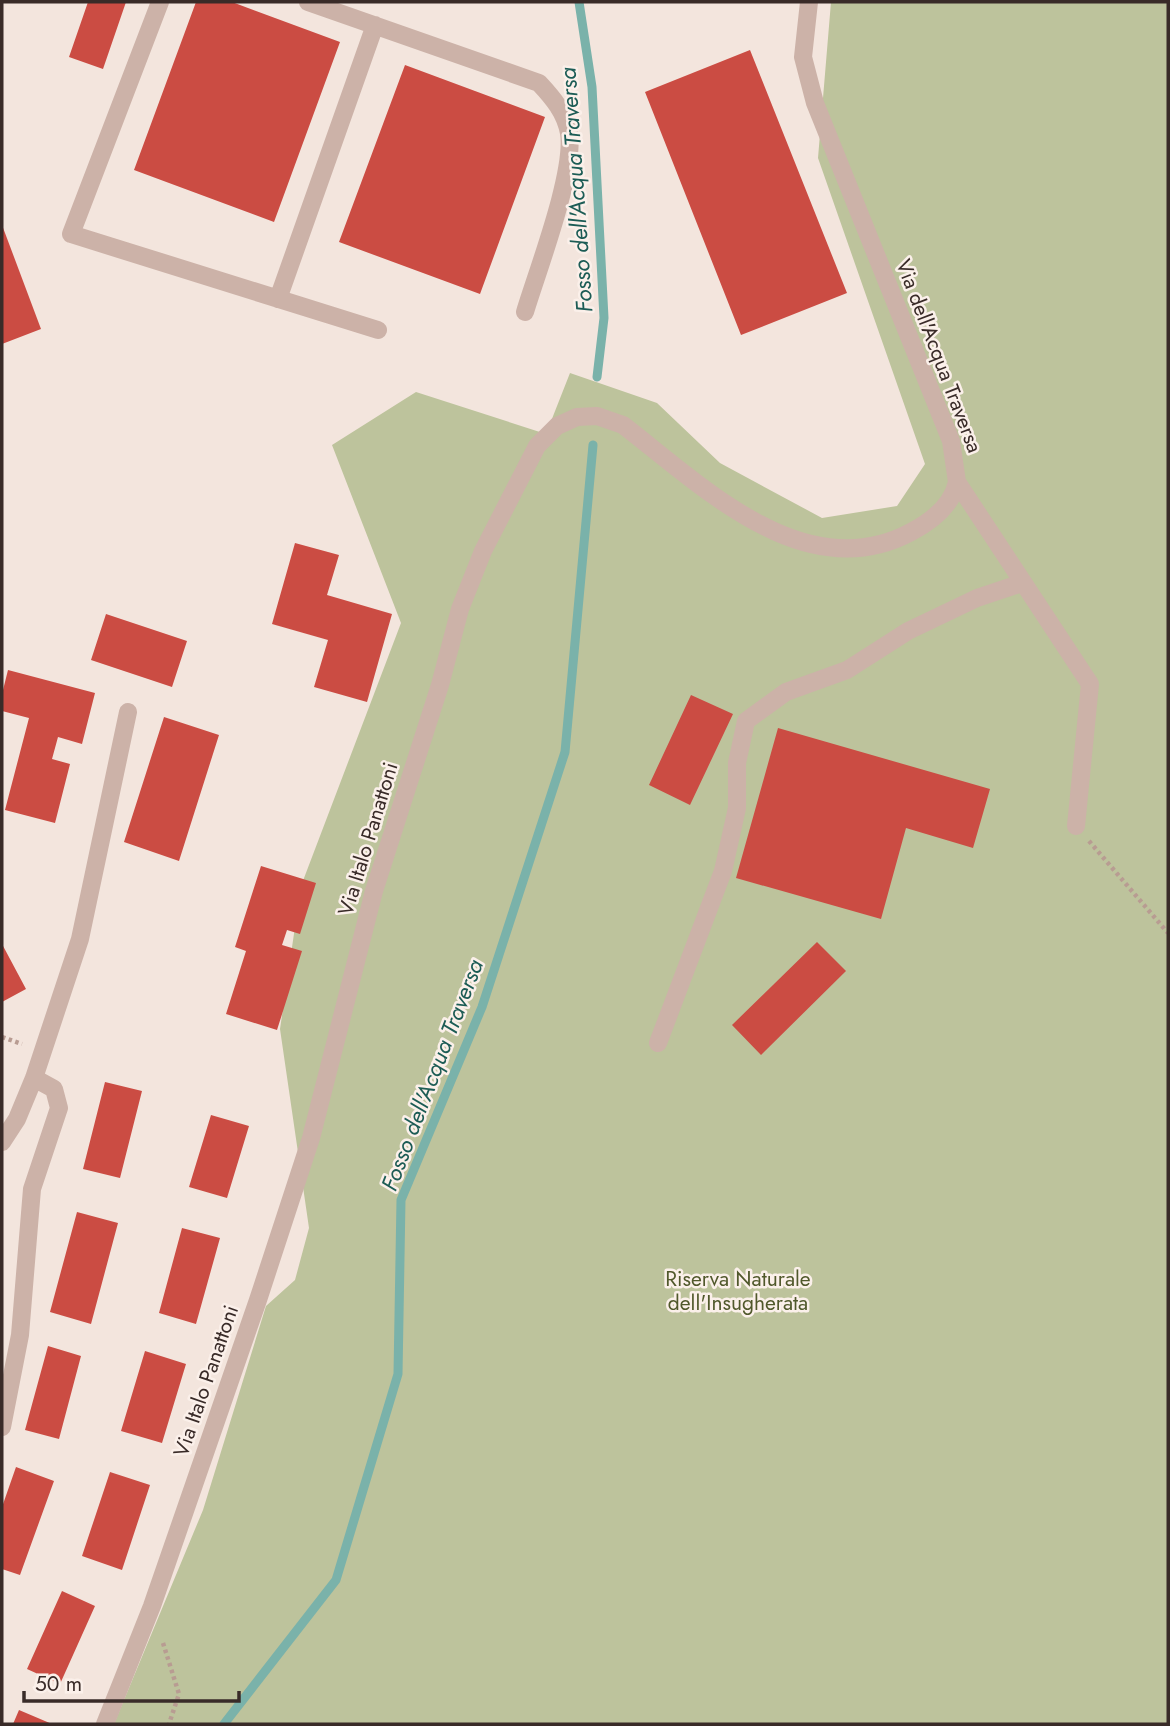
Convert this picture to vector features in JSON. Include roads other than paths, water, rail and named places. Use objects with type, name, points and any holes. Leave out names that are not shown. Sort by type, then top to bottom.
[{"type":"street","points":[[160,2],[71,234],[378,330]]},
{"type":"street","points":[[309,2],[539,83],[558,104],[569,133],[567,170],[526,312]]},
{"type":"street","name":"Via dell'Acqua Traversa","points":[[810,2],[803,57],[814,103],[951,441],[957,482],[1090,684],[1076,826]]},
{"type":"street","points":[[278,299],[375,25]]},
{"type":"street","name":"Via Italo Panattoni","points":[[106,1724],[152,1605],[311,1138],[374,891],[440,685],[460,609],[483,551],[537,446],[563,422],[597,416],[623,425],[738,512],[785,536],[819,546],[867,547],[902,537],[943,509],[955,493],[957,482]]},
{"type":"street","points":[[658,1043],[723,871],[737,808],[737,763],[746,721],[786,692],[847,670],[908,632],[977,598],[1022,583]]},
{"type":"street","points":[[2,1142],[17,1119],[34,1078],[80,939],[128,712]]},
{"type":"street","points":[[2,1427],[20,1335],[32,1189],[59,1108],[54,1089],[34,1078]]},
{"type":"waterway","name":"Fosso dell'Acqua Traversa","points":[[579,2],[592,87],[604,318],[597,377]]},
{"type":"waterway","name":"Fosso dell'Acqua Traversa","points":[[224,1724],[336,1580],[398,1374],[401,1200],[482,1007],[565,752],[593,445]]},
{"type":"park label","name":"Riserva Naturale dell'Insugherata","points":[[738,1291]]}]
